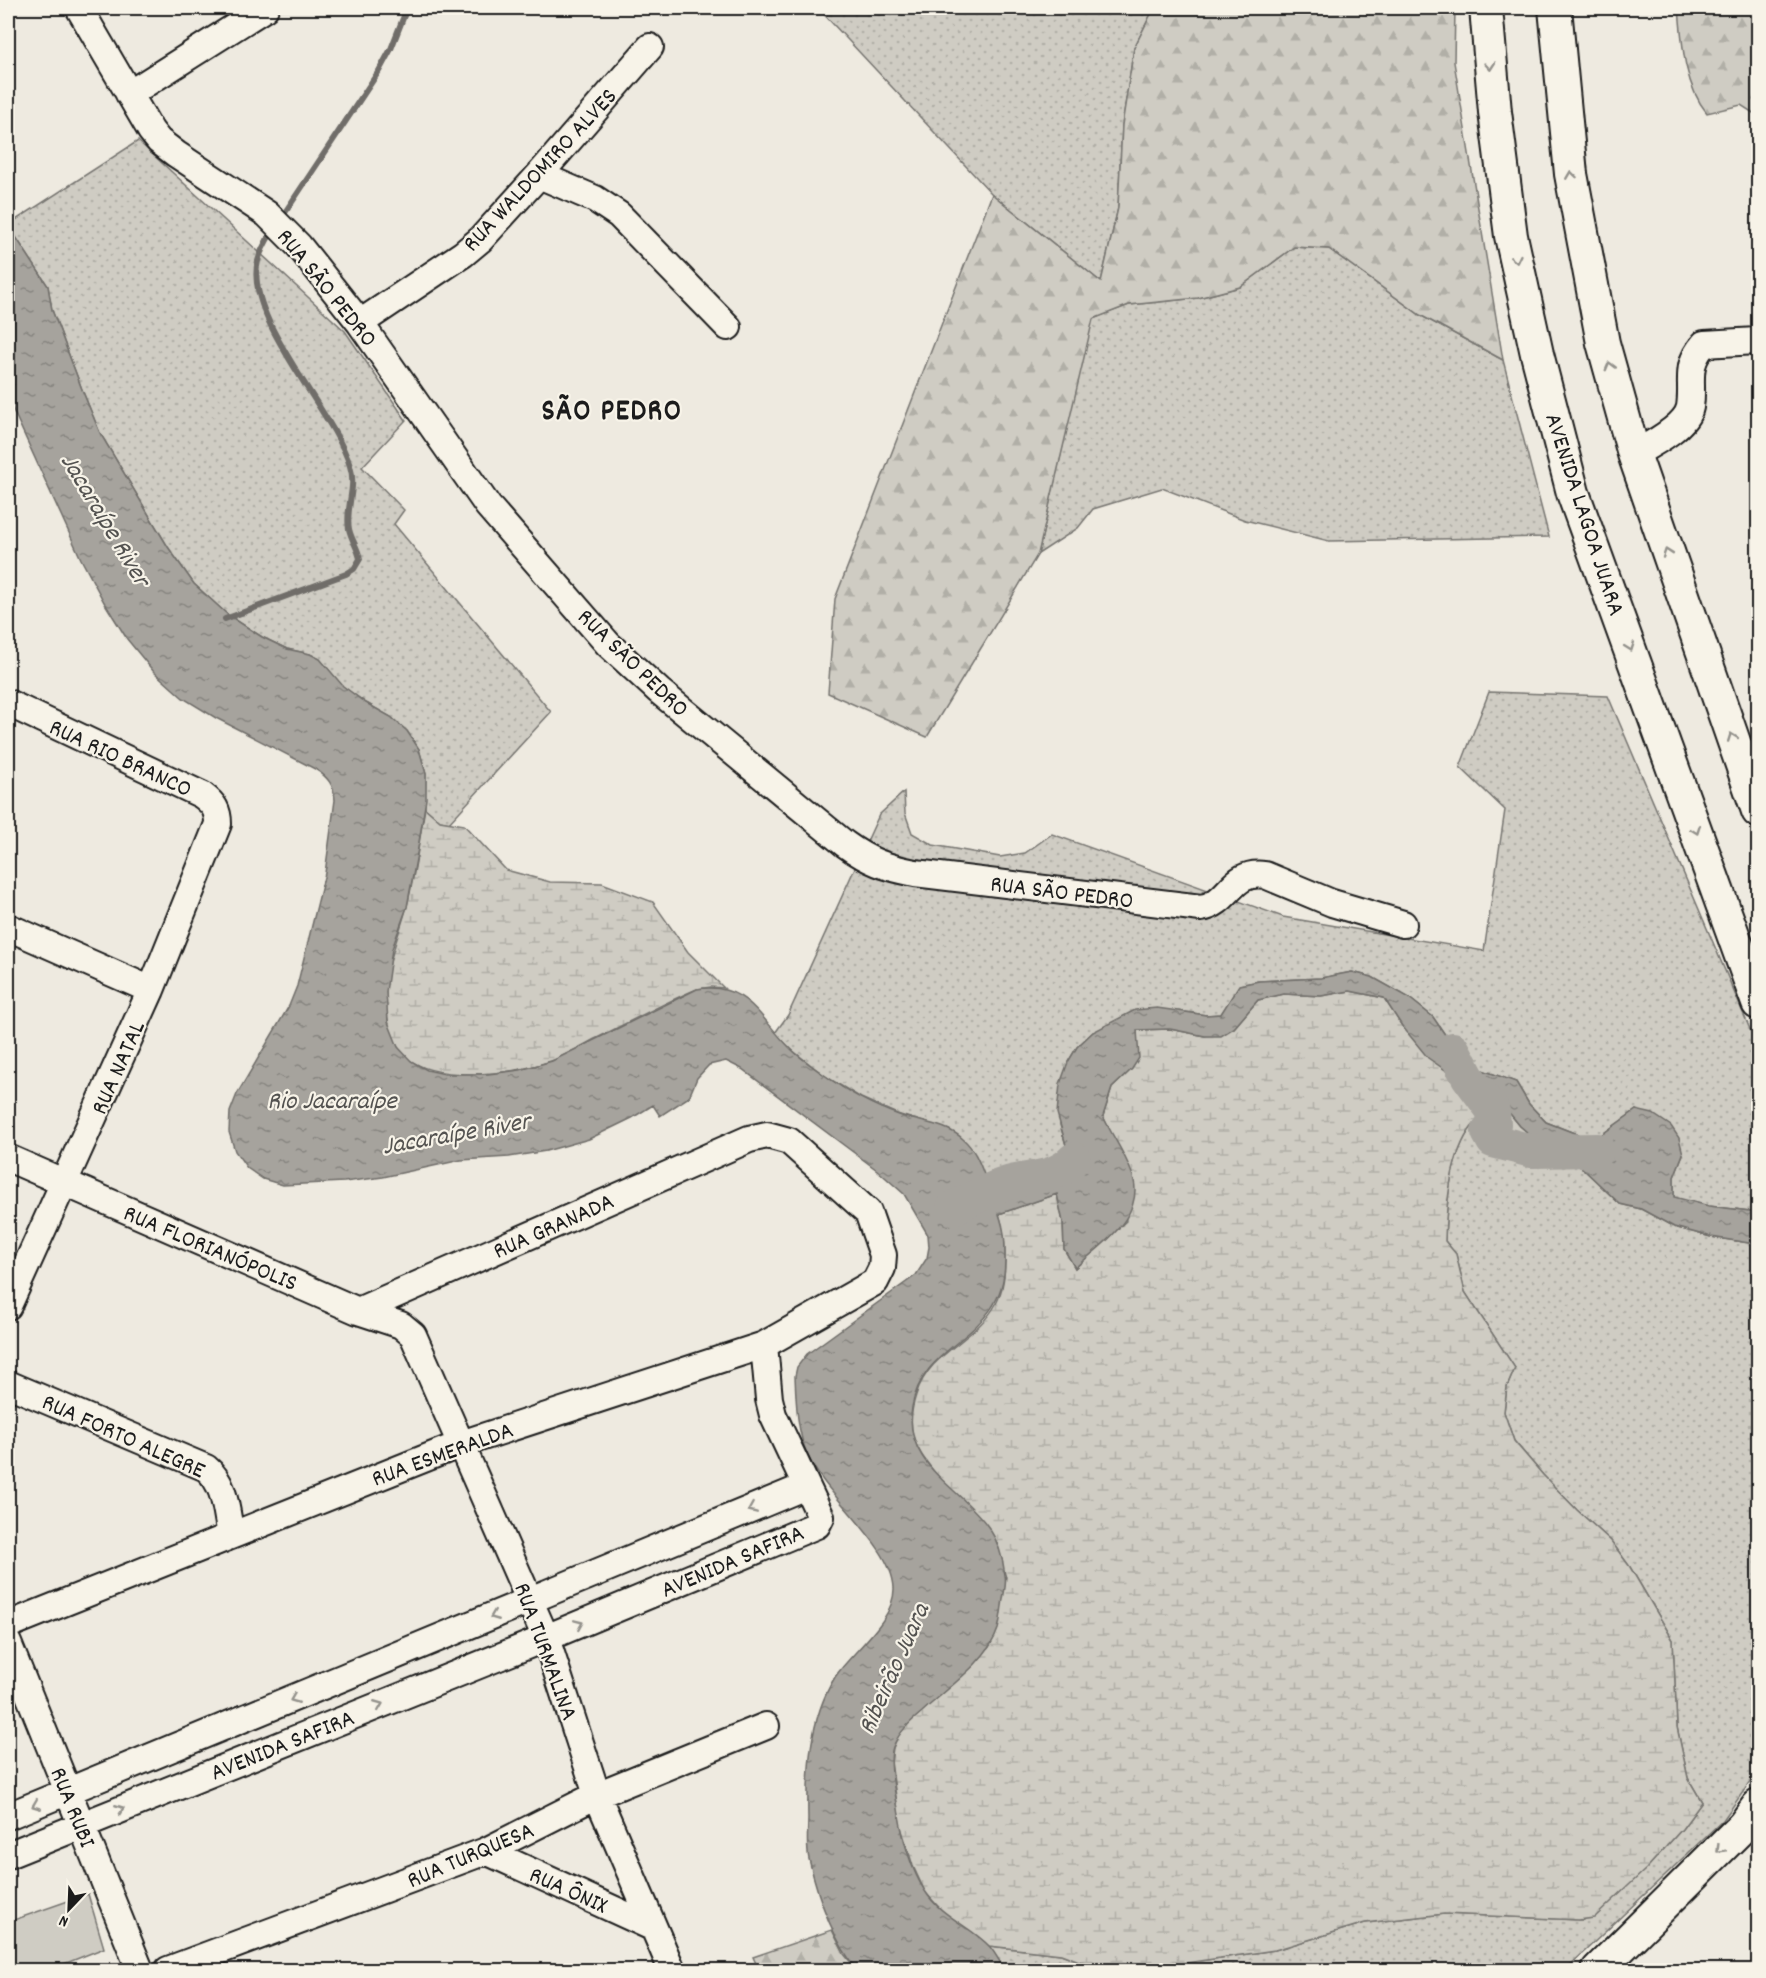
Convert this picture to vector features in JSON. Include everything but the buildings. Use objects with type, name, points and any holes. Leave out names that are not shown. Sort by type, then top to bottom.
[{"type":"main road","name":"AVENIDA LAGOA JUARA","points":[[1486,8],[1494,112],[1511,236],[1537,354],[1573,493],[1758,1003]]},
{"type":"main road","points":[[1555,8],[1571,174],[1603,343],[1634,454],[1758,812]]},
{"type":"main road","points":[[1598,1971],[1744,1825],[1758,1806]]},
{"type":"street","name":"RUA SÃO PEDRO","points":[[79,8],[159,141],[267,214],[282,227],[360,323],[488,506],[608,644],[658,691],[866,859],[884,867],[915,873],[1201,908],[1215,903],[1244,876],[1254,873],[1265,875],[1332,903],[1403,924]]},
{"type":"street","points":[[129,93],[265,8]]},
{"type":"street","name":"RUA WALDOMIRO ALVES","points":[[360,323],[463,254],[496,224],[650,47]]},
{"type":"street","points":[[539,175],[595,199],[619,215],[728,327]]},
{"type":"street","points":[[1634,454],[1662,440],[1678,426],[1690,409],[1690,368],[1696,354],[1704,344],[1757,341]]},
{"type":"street","name":"RUA RIO BRANCO","points":[[8,703],[202,795],[212,802],[218,812],[218,824]]},
{"type":"street","name":"RUA NATAL","points":[[8,1306],[151,990],[218,824]]},
{"type":"street","points":[[8,927],[151,990]]},
{"type":"street","name":"RUA ESMERALDA","points":[[8,1625],[461,1444],[764,1345],[875,1282],[882,1268],[883,1255],[868,1212],[789,1141],[767,1135],[749,1138]]},
{"type":"street","name":"RUA GRANADA","points":[[358,1311],[749,1138]]},
{"type":"street","name":"RUA FLORIANÓPOLIS","points":[[8,1158],[358,1311],[400,1324],[413,1335]]},
{"type":"street","name":"RUA TURMALINA","points":[[413,1335],[546,1638],[597,1795],[672,1971]]},
{"type":"street","points":[[764,1345],[773,1415],[806,1486]]},
{"type":"street","name":"RUA FORTO ALEGRE","points":[[8,1384],[206,1468],[215,1475],[220,1485],[231,1535]]},
{"type":"street","name":"AVENIDA SAFIRA","points":[[8,1816],[806,1486],[820,1517],[817,1525],[546,1638],[8,1855]]},
{"type":"street","name":"RUA RUBI","points":[[8,1643],[140,1971]]},
{"type":"street","name":"RUA TURQUESA","points":[[168,1971],[486,1851],[597,1795],[766,1726]]},
{"type":"street","name":"RUA ÔNIX","points":[[486,1851],[652,1927]]},
{"type":"green space","points":[[818,8],[1154,8],[1134,48],[1122,125],[1118,208],[1101,282],[992,194]]},
{"type":"green space","points":[[1154,8],[1455,8],[1454,62],[1503,360],[1420,315],[1329,249],[1294,247],[1240,287],[1198,298],[1129,305],[1093,319],[1038,554],[927,737],[828,693],[835,599],[992,194],[1101,282],[1118,208],[1122,125],[1134,48]]},
{"type":"green space","points":[[1679,8],[1758,8],[1758,116],[1741,105],[1707,113],[1693,90],[1689,77],[1683,49]]},
{"type":"green space","points":[[138,141],[345,331],[406,420],[362,467],[404,510],[394,524],[551,712],[449,823],[440,821],[425,808],[426,774],[419,749],[407,731],[391,717],[342,686],[320,659],[310,654],[287,649],[262,637],[228,615],[194,584],[168,547],[100,433],[52,310],[48,286],[8,225]]},
{"type":"green space","points":[[1294,247],[1329,249],[1420,315],[1503,360],[1549,537],[1329,541],[1245,520],[1162,488],[1093,509],[1078,528],[1038,554],[1092,319],[1129,305],[1198,298],[1240,287]]},
{"type":"green space","points":[[1489,692],[1608,696],[1758,1048],[1758,1212],[1709,1206],[1674,1198],[1674,1177],[1683,1154],[1636,1110],[1601,1135],[1582,1136],[1546,1122],[1529,1104],[1516,1082],[1474,1067],[1452,1045],[1433,1017],[1408,997],[1372,977],[1352,972],[1321,978],[1259,981],[1240,985],[1221,1014],[1206,1015],[1186,1012],[1093,1032],[1077,1047],[1068,1062],[1060,1125],[1066,1145],[1063,1161],[1037,1176],[990,1190],[949,1130],[897,1114],[861,1098],[825,1076],[792,1050],[775,1033],[788,1015],[879,815],[904,792],[905,813],[912,833],[933,845],[1000,857],[1025,853],[1052,834],[1283,917],[1484,951],[1505,810],[1460,767]]},
{"type":"green space","points":[[425,808],[440,821],[464,825],[506,870],[550,882],[602,883],[653,902],[688,952],[724,988],[697,989],[561,1057],[531,1067],[470,1074],[432,1070],[418,1065],[397,1047],[387,1015],[386,994],[391,960],[410,894]]},
{"type":"green space","points":[[1350,991],[1384,998],[1402,1026],[1457,1078],[1503,1105],[1479,1119],[1462,1144],[1452,1176],[1445,1241],[1456,1254],[1465,1292],[1515,1368],[1507,1387],[1504,1412],[1514,1441],[1543,1475],[1611,1541],[1630,1567],[1673,1640],[1677,1727],[1688,1778],[1702,1802],[1682,1829],[1646,1869],[1594,1918],[1578,1920],[1444,1914],[1365,1923],[1275,1950],[1145,1969],[1103,1970],[1061,1954],[989,1946],[944,1913],[925,1892],[913,1866],[900,1824],[891,1762],[893,1748],[899,1734],[974,1665],[989,1647],[998,1628],[1006,1577],[918,1449],[912,1426],[916,1395],[931,1367],[977,1328],[999,1298],[1004,1274],[1005,1244],[999,1214],[1057,1194],[1063,1222],[1064,1249],[1075,1268],[1126,1221],[1115,1142],[1103,1116],[1112,1088],[1132,1069],[1137,1030],[1170,1029],[1205,1036],[1234,1028],[1258,1000],[1284,994],[1321,996]]},
{"type":"green space","points":[[1503,1105],[1520,1126],[1547,1149],[1579,1165],[1620,1204],[1641,1209],[1674,1227],[1711,1237],[1749,1243],[1758,1241],[1758,1771],[1723,1820],[1565,1970],[1105,1970],[1145,1969],[1275,1950],[1365,1923],[1444,1914],[1583,1920],[1646,1869],[1682,1829],[1702,1802],[1688,1778],[1677,1727],[1673,1640],[1630,1567],[1611,1541],[1543,1475],[1514,1441],[1504,1412],[1507,1387],[1515,1368],[1465,1292],[1456,1254],[1445,1241],[1452,1176],[1462,1144],[1479,1119]]},
{"type":"green space","points":[[88,1894],[104,1948],[49,1970],[14,1970],[8,1954],[8,1922]]},
{"type":"green space","points":[[832,1930],[844,1954],[857,1970],[759,1970],[753,1957]]},
{"type":"green space","points":[[989,1946],[1061,1954],[1103,1970],[1005,1970]]},
{"type":"water","name":"Rio Jacaraípe","points":[[8,225],[48,286],[52,310],[100,433],[168,547],[194,584],[228,615],[262,637],[287,649],[310,654],[320,659],[343,686],[366,703],[391,717],[407,731],[419,749],[426,774],[426,799],[407,907],[392,949],[386,992],[388,1022],[398,1047],[411,1061],[427,1070],[445,1074],[488,1074],[520,1070],[552,1061],[697,989],[714,988],[728,991],[751,1005],[798,1056],[841,1086],[869,1103],[949,1130],[963,1139],[973,1150],[980,1163],[990,1190],[1037,1176],[1063,1161],[1066,1145],[1057,1113],[1060,1084],[1068,1062],[1077,1047],[1093,1032],[1135,1010],[1157,1008],[1206,1015],[1221,1014],[1239,985],[1259,981],[1321,978],[1352,972],[1372,977],[1408,997],[1433,1017],[1452,1045],[1474,1067],[1516,1082],[1529,1104],[1546,1122],[1582,1136],[1601,1135],[1636,1110],[1653,1114],[1671,1126],[1679,1138],[1683,1154],[1674,1177],[1674,1197],[1709,1206],[1758,1212],[1758,1241],[1749,1243],[1711,1237],[1674,1227],[1641,1209],[1620,1204],[1579,1165],[1547,1149],[1520,1126],[1503,1105],[1428,1058],[1402,1026],[1384,998],[1350,991],[1321,996],[1284,994],[1258,1000],[1234,1028],[1221,1036],[1205,1036],[1170,1029],[1137,1030],[1139,1058],[1132,1069],[1112,1088],[1103,1116],[1125,1157],[1135,1186],[1134,1201],[1129,1214],[1110,1238],[1075,1268],[1064,1249],[1063,1222],[1057,1194],[999,1214],[1004,1236],[1005,1259],[1002,1286],[992,1307],[979,1323],[931,1366],[919,1384],[912,1407],[912,1427],[916,1445],[937,1474],[989,1528],[1000,1550],[1006,1583],[998,1629],[993,1641],[976,1663],[909,1724],[895,1742],[891,1761],[894,1786],[907,1852],[925,1891],[939,1908],[990,1947],[1005,1970],[857,1970],[833,1931],[809,1859],[807,1838],[809,1764],[815,1728],[826,1693],[835,1677],[881,1624],[888,1612],[894,1588],[890,1572],[871,1538],[829,1488],[808,1456],[799,1427],[795,1376],[797,1367],[807,1354],[916,1275],[927,1258],[928,1235],[904,1194],[877,1170],[742,1069],[726,1061],[709,1065],[697,1078],[689,1097],[660,1116],[653,1105],[589,1139],[546,1151],[509,1157],[461,1160],[383,1177],[344,1182],[283,1185],[263,1179],[247,1168],[235,1151],[229,1132],[230,1112],[237,1094],[289,1006],[297,986],[325,873],[335,800],[332,786],[327,778],[315,769],[216,718],[183,698],[154,672],[127,639],[104,602],[81,559],[8,399]]},
{"type":"waterway","points":[[280,220],[379,71],[391,49],[407,8]]},
{"type":"waterway","points":[[225,619],[346,574],[354,569],[360,559],[348,521],[352,482],[350,466],[327,419],[276,336],[264,309],[257,284],[259,257],[274,228]]},
{"type":"waterway","points":[[1453,1049],[1468,1077],[1493,1111],[1494,1124],[1488,1132],[1493,1141],[1532,1151],[1598,1150]]},
{"type":"waterway","points":[[953,1208],[1005,1184],[1059,1171],[1074,1159]]},
{"type":"district","name":"SÃO PEDRO","points":[[612,409]]},
{"type":"water label","name":"Jacaraípe River","points":[[107,519]]},
{"type":"water label","name":"Jacaraípe River","points":[[456,1132]]},
{"type":"water label","name":"Ribeirão Juara","points":[[892,1668]]}]
